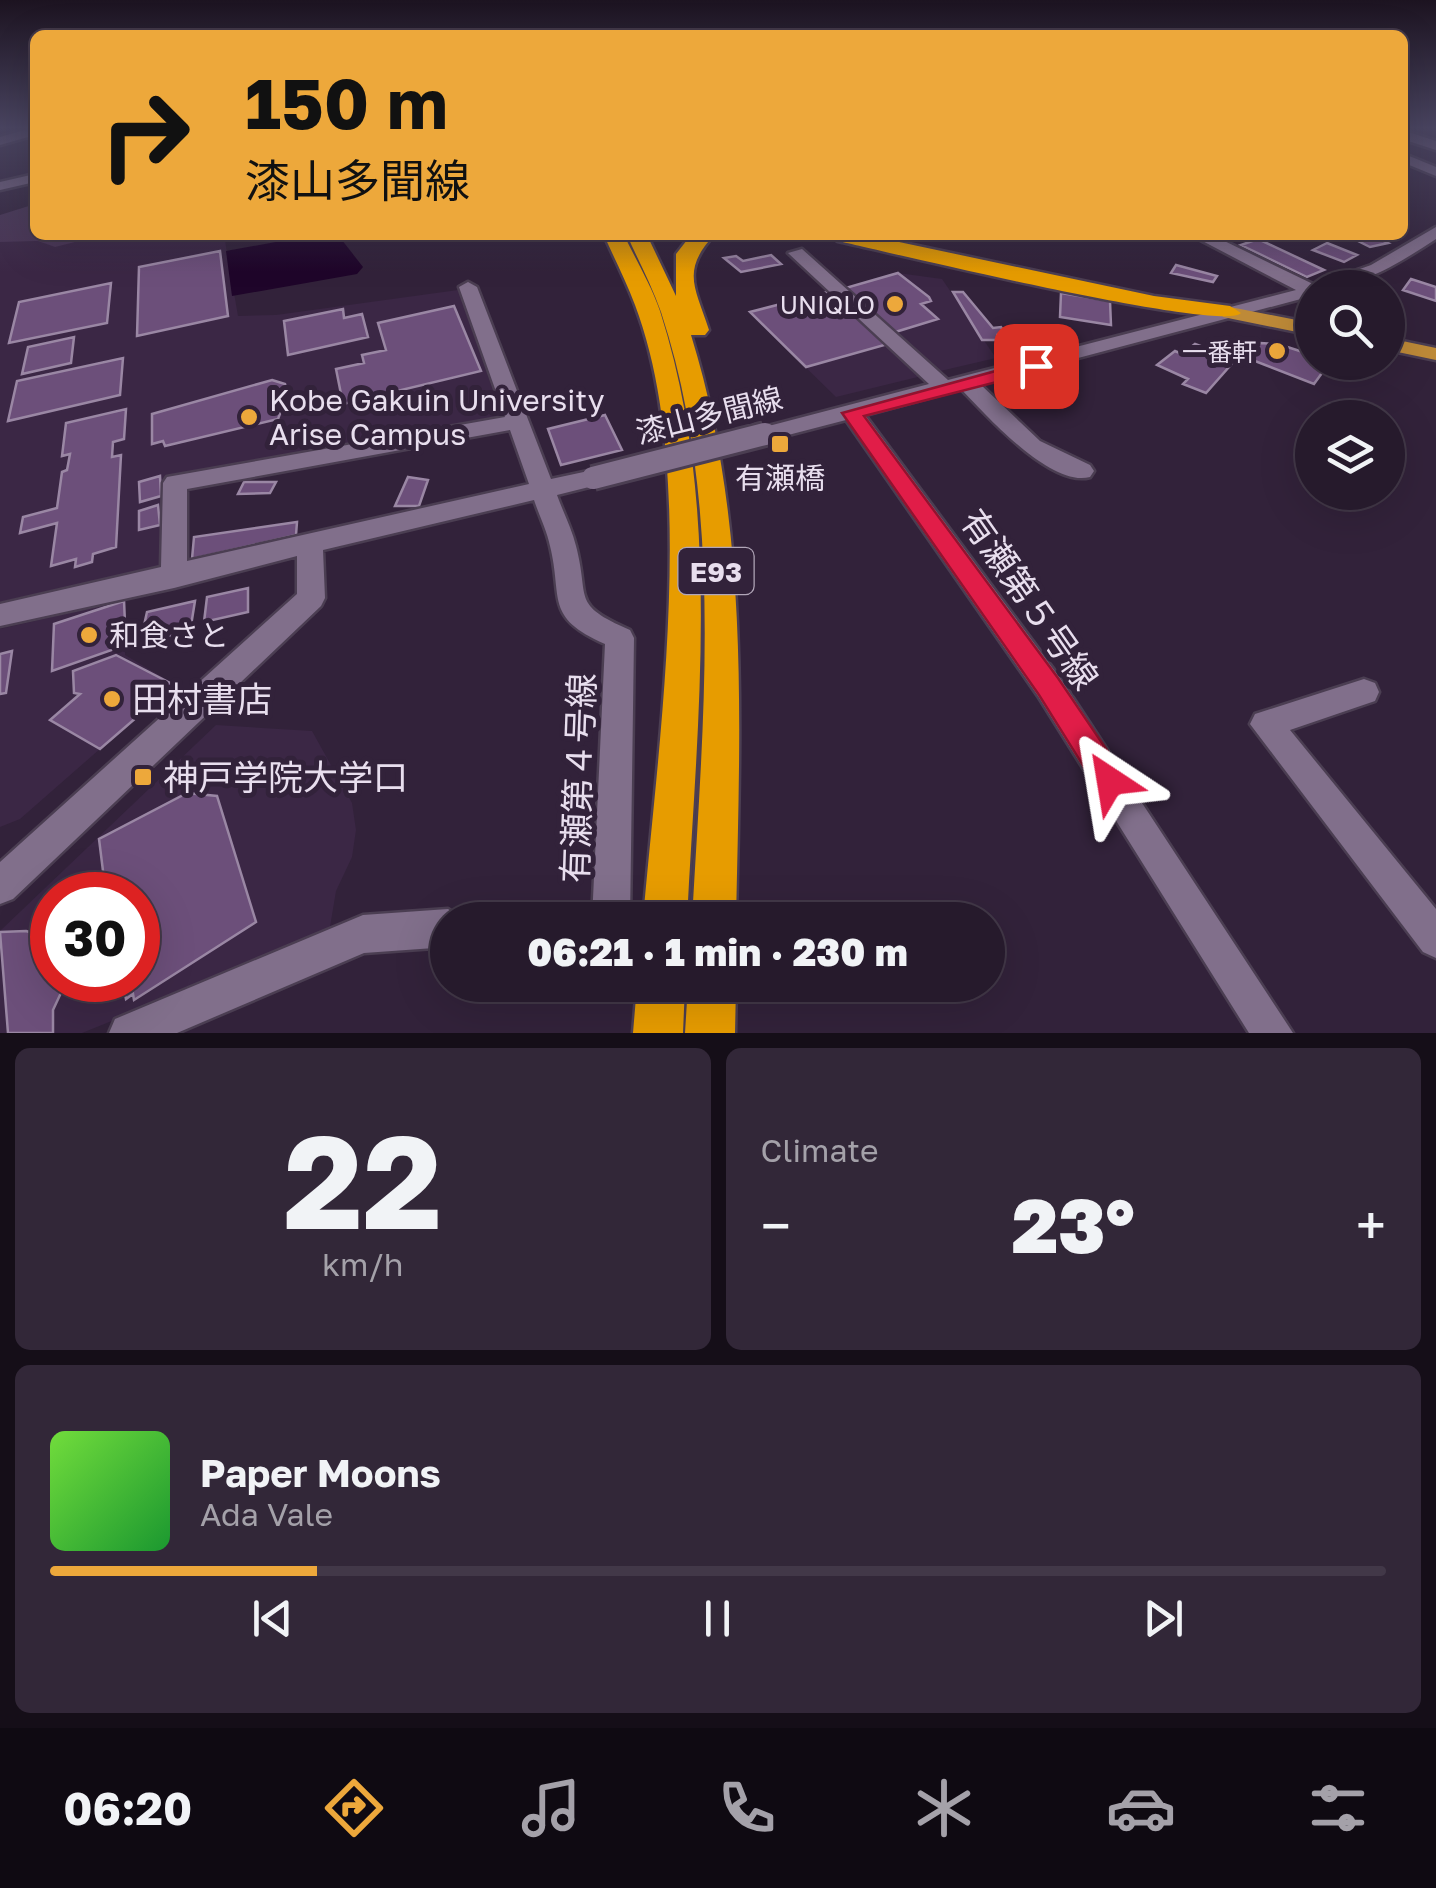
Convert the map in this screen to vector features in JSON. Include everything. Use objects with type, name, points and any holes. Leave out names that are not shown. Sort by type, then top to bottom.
[{"type":"highway","name":"E93","points":[[617,240],[634,271],[658,345],[682,518],[666,902]]},
{"type":"highway","name":"E93","points":[[638,240],[670,304],[693,388],[712,511],[722,678],[715,902]]},
{"type":"highway","points":[[697,240],[688,246],[682,267],[705,367],[723,514],[722,678]]},
{"type":"highway","points":[[801,244],[851,240]]},
{"type":"highway","points":[[885,240],[1154,303],[1230,313]]},
{"type":"highway","points":[[658,1033],[660,1002]]},
{"type":"highway","points":[[710,1033],[711,1002]]},
{"type":"main road","points":[[1230,313],[1295,326]]},
{"type":"main road","points":[[1405,348],[1436,354]]},
{"type":"street","points":[[0,186],[30,179]]},
{"type":"street","points":[[0,195],[30,191]]},
{"type":"street","points":[[1408,229],[1433,239]]},
{"type":"street","points":[[1374,270],[1433,239]]},
{"type":"street","points":[[1209,240],[1295,283]]},
{"type":"street","points":[[801,244],[957,386],[1032,446],[1082,472]]},
{"type":"street","points":[[468,287],[544,489]]},
{"type":"street","name":"漆山多聞線","points":[[0,615],[174,578],[592,478],[1295,296]]},
{"type":"street","name":"有瀬第５号線","points":[[852,413],[1048,686],[1274,1033]]},
{"type":"street","points":[[174,578],[175,483],[516,422]]},
{"type":"street","name":"有瀬第４号線","points":[[544,489],[564,548],[568,596],[588,624],[620,638],[612,902]]},
{"type":"street","points":[[0,886],[311,598],[310,546]]},
{"type":"street","points":[[1364,692],[1266,724],[1436,939]]},
{"type":"street","points":[[129,1033],[363,934],[430,929]]},
{"type":"shaded area","points":[[30,206],[30,240],[83,240],[55,247],[38,241],[0,242],[0,215]]},
{"type":"shaded area","name":"Kobe Gakuin University Arise Campus","points":[[225,240],[238,316],[276,315],[458,290],[501,413],[497,420],[169,477],[166,564],[0,602],[0,241]]},
{"type":"shaded area","points":[[286,240],[342,240],[363,267],[357,274],[232,296],[226,251]]},
{"type":"shaded area","points":[[898,273],[942,279],[996,358],[936,372],[841,289]]},
{"type":"shaded area","points":[[831,291],[926,375],[836,397],[749,312]]},
{"type":"shaded area","points":[[126,600],[125,655],[174,684],[20,819],[0,827],[0,629]]},
{"type":"shaded area","points":[[216,725],[312,731],[352,803],[356,830],[352,857],[336,891],[329,933],[160,1001],[160,872],[62,872]]},
{"type":"shaded area","points":[[30,902],[30,1002],[159,1002],[82,1033],[0,1033],[0,931]]},
{"type":"building","points":[[1260,240],[1324,270],[1295,271],[1241,245]]},
{"type":"building","points":[[1356,240],[1388,243],[1370,247]]},
{"type":"building","points":[[1327,243],[1357,255],[1344,262],[1313,250]]},
{"type":"building","points":[[220,251],[228,316],[137,336],[139,267]]},
{"type":"building","points":[[771,255],[781,264],[741,272],[724,258],[736,256],[743,261]]},
{"type":"building","points":[[1176,265],[1217,276],[1213,282],[1171,273]]},
{"type":"building","points":[[898,273],[929,297],[931,301],[921,304],[938,319],[892,333],[842,289]]},
{"type":"building","points":[[1411,279],[1436,287],[1436,301],[1405,291]]},
{"type":"building","points":[[111,283],[107,323],[9,343],[19,302]]},
{"type":"building","points":[[827,292],[888,344],[806,367],[750,312]]},
{"type":"building","points":[[953,292],[963,292],[993,328],[1001,327],[1006,335],[998,335],[1001,340],[982,340]]},
{"type":"building","points":[[1061,293],[1110,301],[1111,325],[1060,317]]},
{"type":"building","points":[[454,306],[481,371],[343,404],[336,369],[364,363],[362,355],[386,350],[378,323]]},
{"type":"building","points":[[343,309],[344,318],[362,314],[368,337],[288,355],[284,321]]},
{"type":"building","points":[[74,337],[71,363],[22,374],[28,347]]},
{"type":"building","points":[[1260,343],[1295,349],[1295,377],[1247,358]]},
{"type":"building","points":[[1195,344],[1236,359],[1206,393],[1183,384],[1188,379],[1157,365],[1175,351],[1182,354]]},
{"type":"building","points":[[123,358],[120,395],[8,421],[17,381]]},
{"type":"building","points":[[272,380],[285,384],[291,409],[281,411],[278,419],[165,446],[163,441],[152,444],[152,414]]},
{"type":"building","points":[[126,409],[124,439],[113,442],[112,457],[121,455],[116,547],[93,554],[92,562],[75,567],[76,559],[51,566],[57,523],[20,533],[23,517],[57,508],[62,472],[67,470],[70,454],[62,456],[66,423]]},
{"type":"building","points":[[605,415],[622,450],[561,465],[548,429]]},
{"type":"building","points":[[160,476],[161,496],[140,502],[139,482]]},
{"type":"building","points":[[408,477],[428,480],[419,506],[395,506]]},
{"type":"building","points":[[244,482],[276,482],[270,493],[238,494]]},
{"type":"building","points":[[158,505],[160,525],[139,530],[139,511]]},
{"type":"building","points":[[297,522],[296,535],[192,559],[194,537]]},
{"type":"building","points":[[248,588],[248,612],[204,622],[207,597]]},
{"type":"building","points":[[124,601],[126,645],[52,671],[54,624]]},
{"type":"building","points":[[195,601],[190,632],[140,643],[147,612]]},
{"type":"building","points":[[12,651],[6,693],[0,694],[0,654]]},
{"type":"building","points":[[116,655],[174,685],[100,749],[50,720],[80,694],[74,693],[73,671]]},
{"type":"building","points":[[187,793],[217,796],[256,922],[160,983],[160,872],[103,872],[99,839]]},
{"type":"building","points":[[0,932],[30,932],[30,1002],[57,1002],[53,1033],[8,1033]]},
{"type":"place","name":"UNIQLO","points":[[895,304]]},
{"type":"place","name":"一番軒","points":[[1277,351]]},
{"type":"place","name":"Kobe Gakuin University Arise Campus","points":[[249,417]]},
{"type":"place","name":"有瀬橋","points":[[780,444]]},
{"type":"place","name":"和食さと","points":[[89,635]]},
{"type":"place","name":"田村書店","points":[[112,699]]},
{"type":"place","name":"神戸学院大学口","points":[[143,777]]},
{"type":"route","points":[[1036,366],[852,413],[1048,686],[1110,781]]}]
